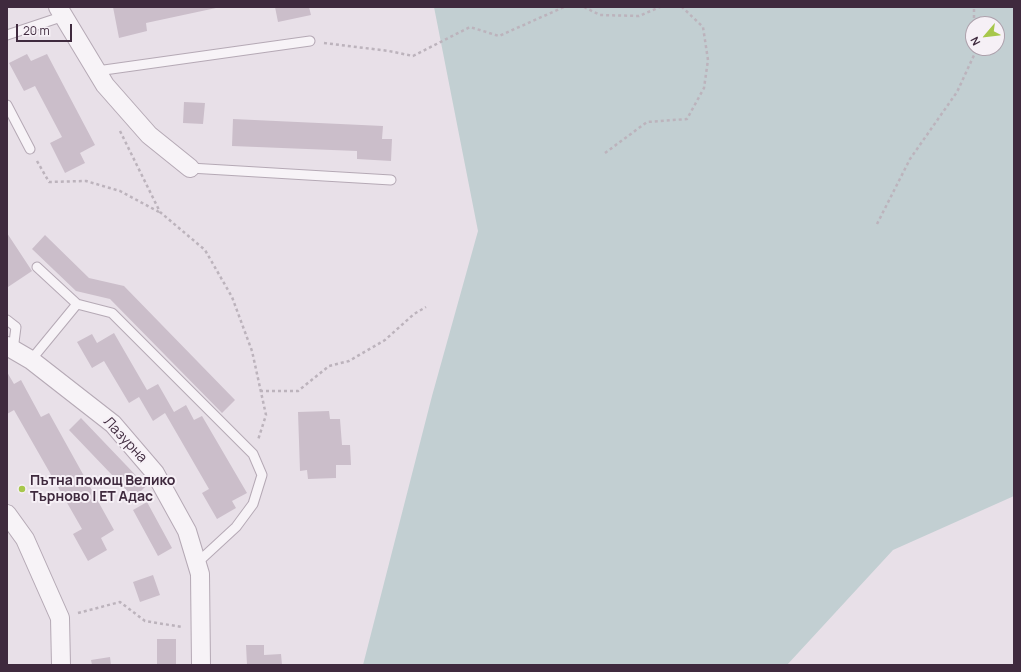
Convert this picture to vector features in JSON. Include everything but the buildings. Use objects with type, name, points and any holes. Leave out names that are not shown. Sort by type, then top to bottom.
[{"type":"street","points":[[61,12],[105,85],[149,135],[190,168]]},
{"type":"street","name":"Лазурна","points":[[10,348],[31,360],[113,424],[155,473],[187,530],[200,574],[201,665]]},
{"type":"street","points":[[7,514],[25,539],[60,618],[61,665]]},
{"type":"lane","points":[[7,35],[61,12]]},
{"type":"lane","points":[[97,72],[310,41]]},
{"type":"lane","points":[[7,105],[30,149]]},
{"type":"lane","points":[[190,168],[391,180]]},
{"type":"lane","points":[[37,267],[77,304],[112,312],[253,454],[262,475],[253,504],[236,527],[197,563]]},
{"type":"lane","points":[[31,360],[77,304]]},
{"type":"lane","points":[[7,320],[16,327],[10,348]]},
{"type":"path","points":[[310,41],[389,51],[414,56],[470,27],[499,36],[564,7]]},
{"type":"path","points":[[584,7],[600,15],[639,16],[660,7]]},
{"type":"path","points":[[605,153],[647,122],[687,119],[704,88],[708,60],[703,27],[682,7]]},
{"type":"path","points":[[877,224],[910,159],[958,92],[974,56]]},
{"type":"path","points":[[118,125],[120,132],[160,212]]},
{"type":"path","points":[[30,149],[49,182],[86,181],[120,191],[160,212],[205,250],[232,297],[252,351],[266,415],[253,454]]},
{"type":"path","points":[[260,390],[298,391],[329,366],[349,361],[384,340],[414,314],[426,308]]},
{"type":"path","points":[[60,618],[120,602],[145,621],[200,630]]},
{"type":"shaded area","points":[[434,7],[1014,7],[1014,496],[893,550],[787,665],[363,665],[432,396],[478,231]]},
{"type":"place","name":"Пътна помощ Велико Търново | ЕТ Адас","points":[[22,489]]}]
